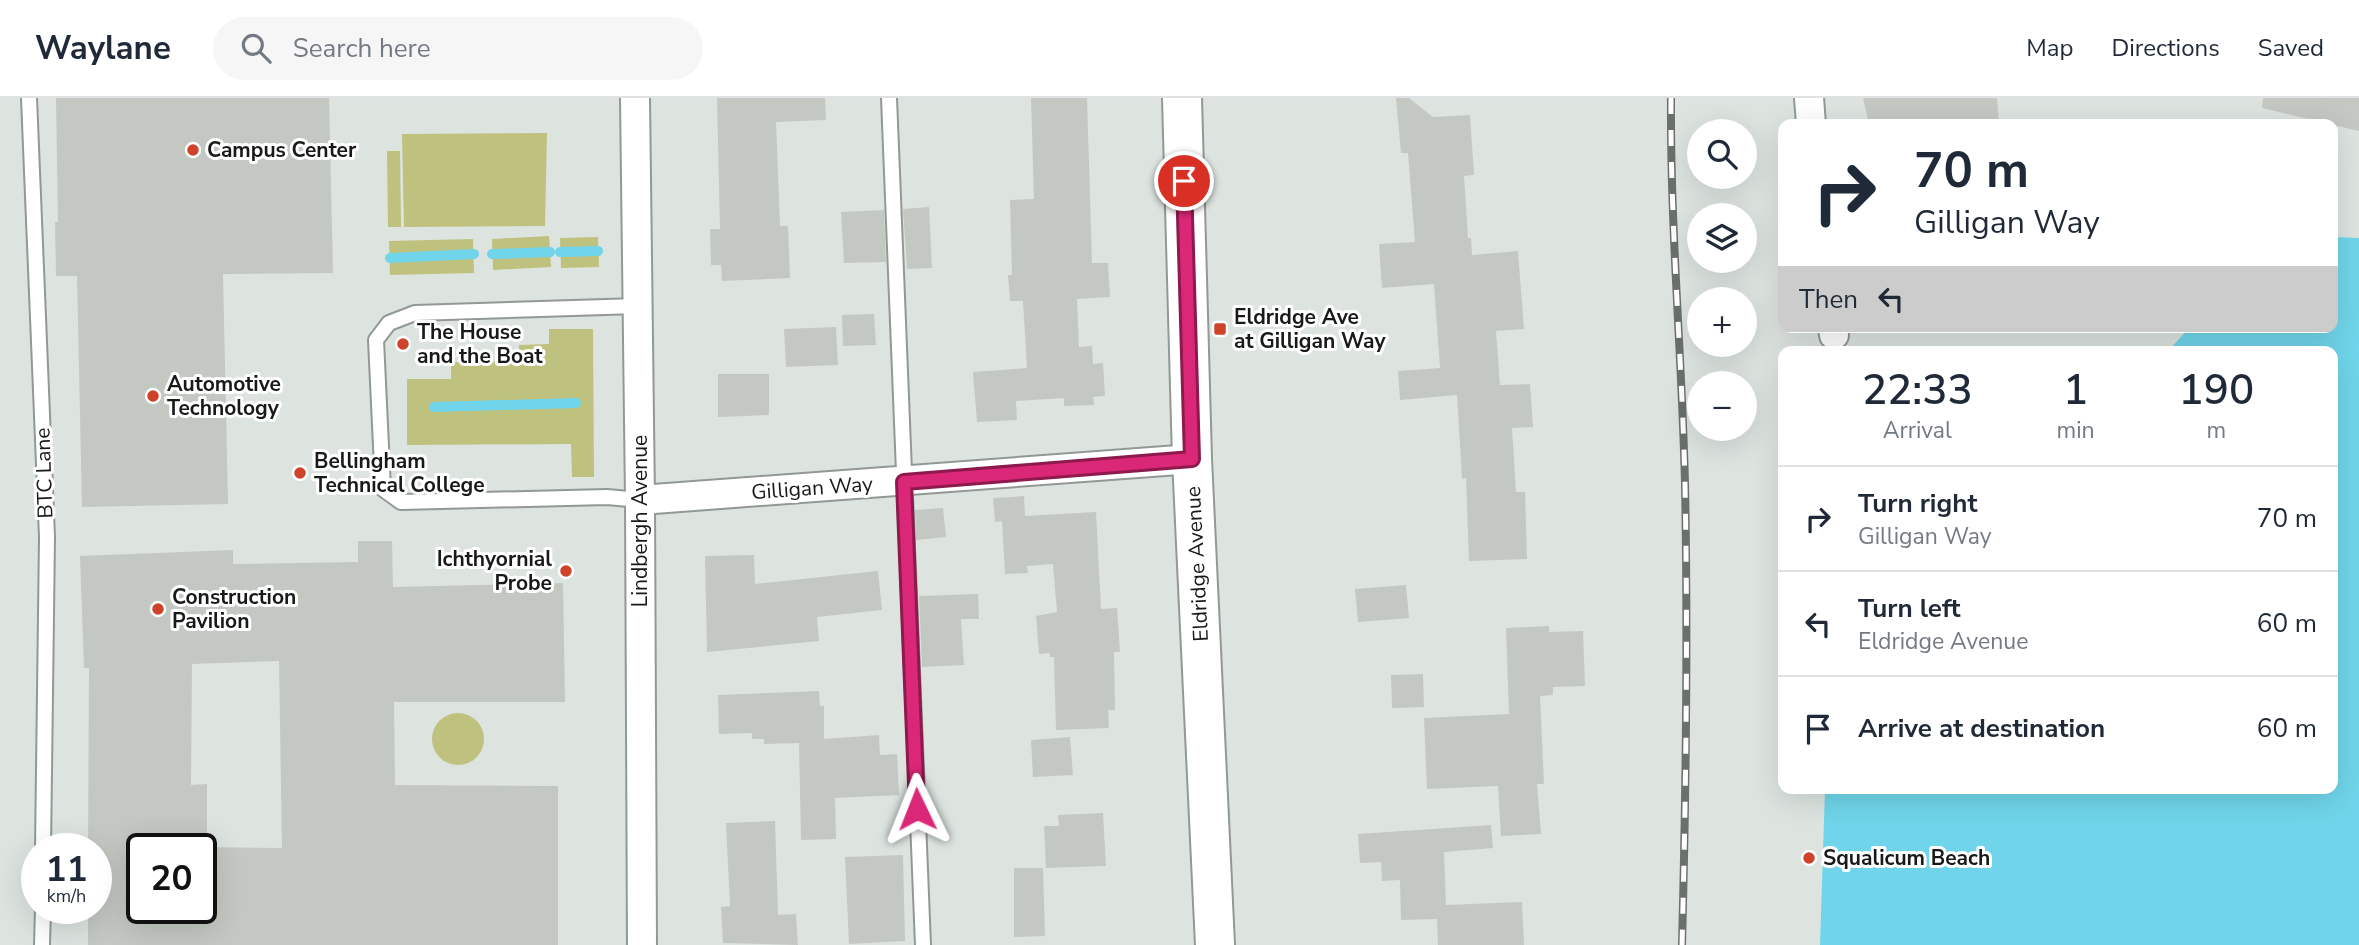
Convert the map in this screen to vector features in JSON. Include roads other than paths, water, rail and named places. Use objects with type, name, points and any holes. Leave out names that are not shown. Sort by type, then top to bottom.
[{"type":"main road","name":"Eldridge Avenue","points":[[1182,98],[1192,459],[1215,945]]},
{"type":"street","name":"Lindbergh Avenue","points":[[635,98],[642,945]]},
{"type":"street","points":[[1809,98],[1811,119]]},
{"type":"street","name":"Gilligan Way","points":[[640,499],[904,482],[1192,459]]},
{"type":"lane","name":"BTC Lane","points":[[29,98],[47,537],[43,833]]},
{"type":"lane","points":[[889,98],[923,945]]},
{"type":"lane","points":[[638,306],[415,313],[388,323],[376,340],[383,489],[401,502],[607,497],[640,499]]},
{"type":"lane","points":[[42,945],[43,924]]},
{"type":"water","points":[[2338,237],[2359,238],[2359,945],[1820,945],[1825,794],[2338,794],[2338,346],[2173,346],[2184,333],[2338,333]]},
{"type":"waterway","points":[[560,252],[598,251]]},
{"type":"waterway","points":[[492,254],[550,252]]},
{"type":"waterway","points":[[390,258],[474,254]]},
{"type":"waterway","points":[[434,407],[576,403]]},
{"type":"railway","points":[[1671,98],[1672,195],[1686,542],[1682,945]]},
{"type":"place","name":"Campus Center","points":[[193,150]]},
{"type":"place","name":"Eldridge Ave at Gilligan Way","points":[[1220,329]]},
{"type":"place","name":"The House and the Boat","points":[[403,344]]},
{"type":"place","name":"Automotive Technology","points":[[153,396]]},
{"type":"place","name":"Bellingham Technical College","points":[[300,473]]},
{"type":"place","name":"Ichthyornial Probe","points":[[566,571]]},
{"type":"place","name":"Construction Pavilion","points":[[158,609]]},
{"type":"place","name":"Squalicum Beach","points":[[1809,858]]}]
